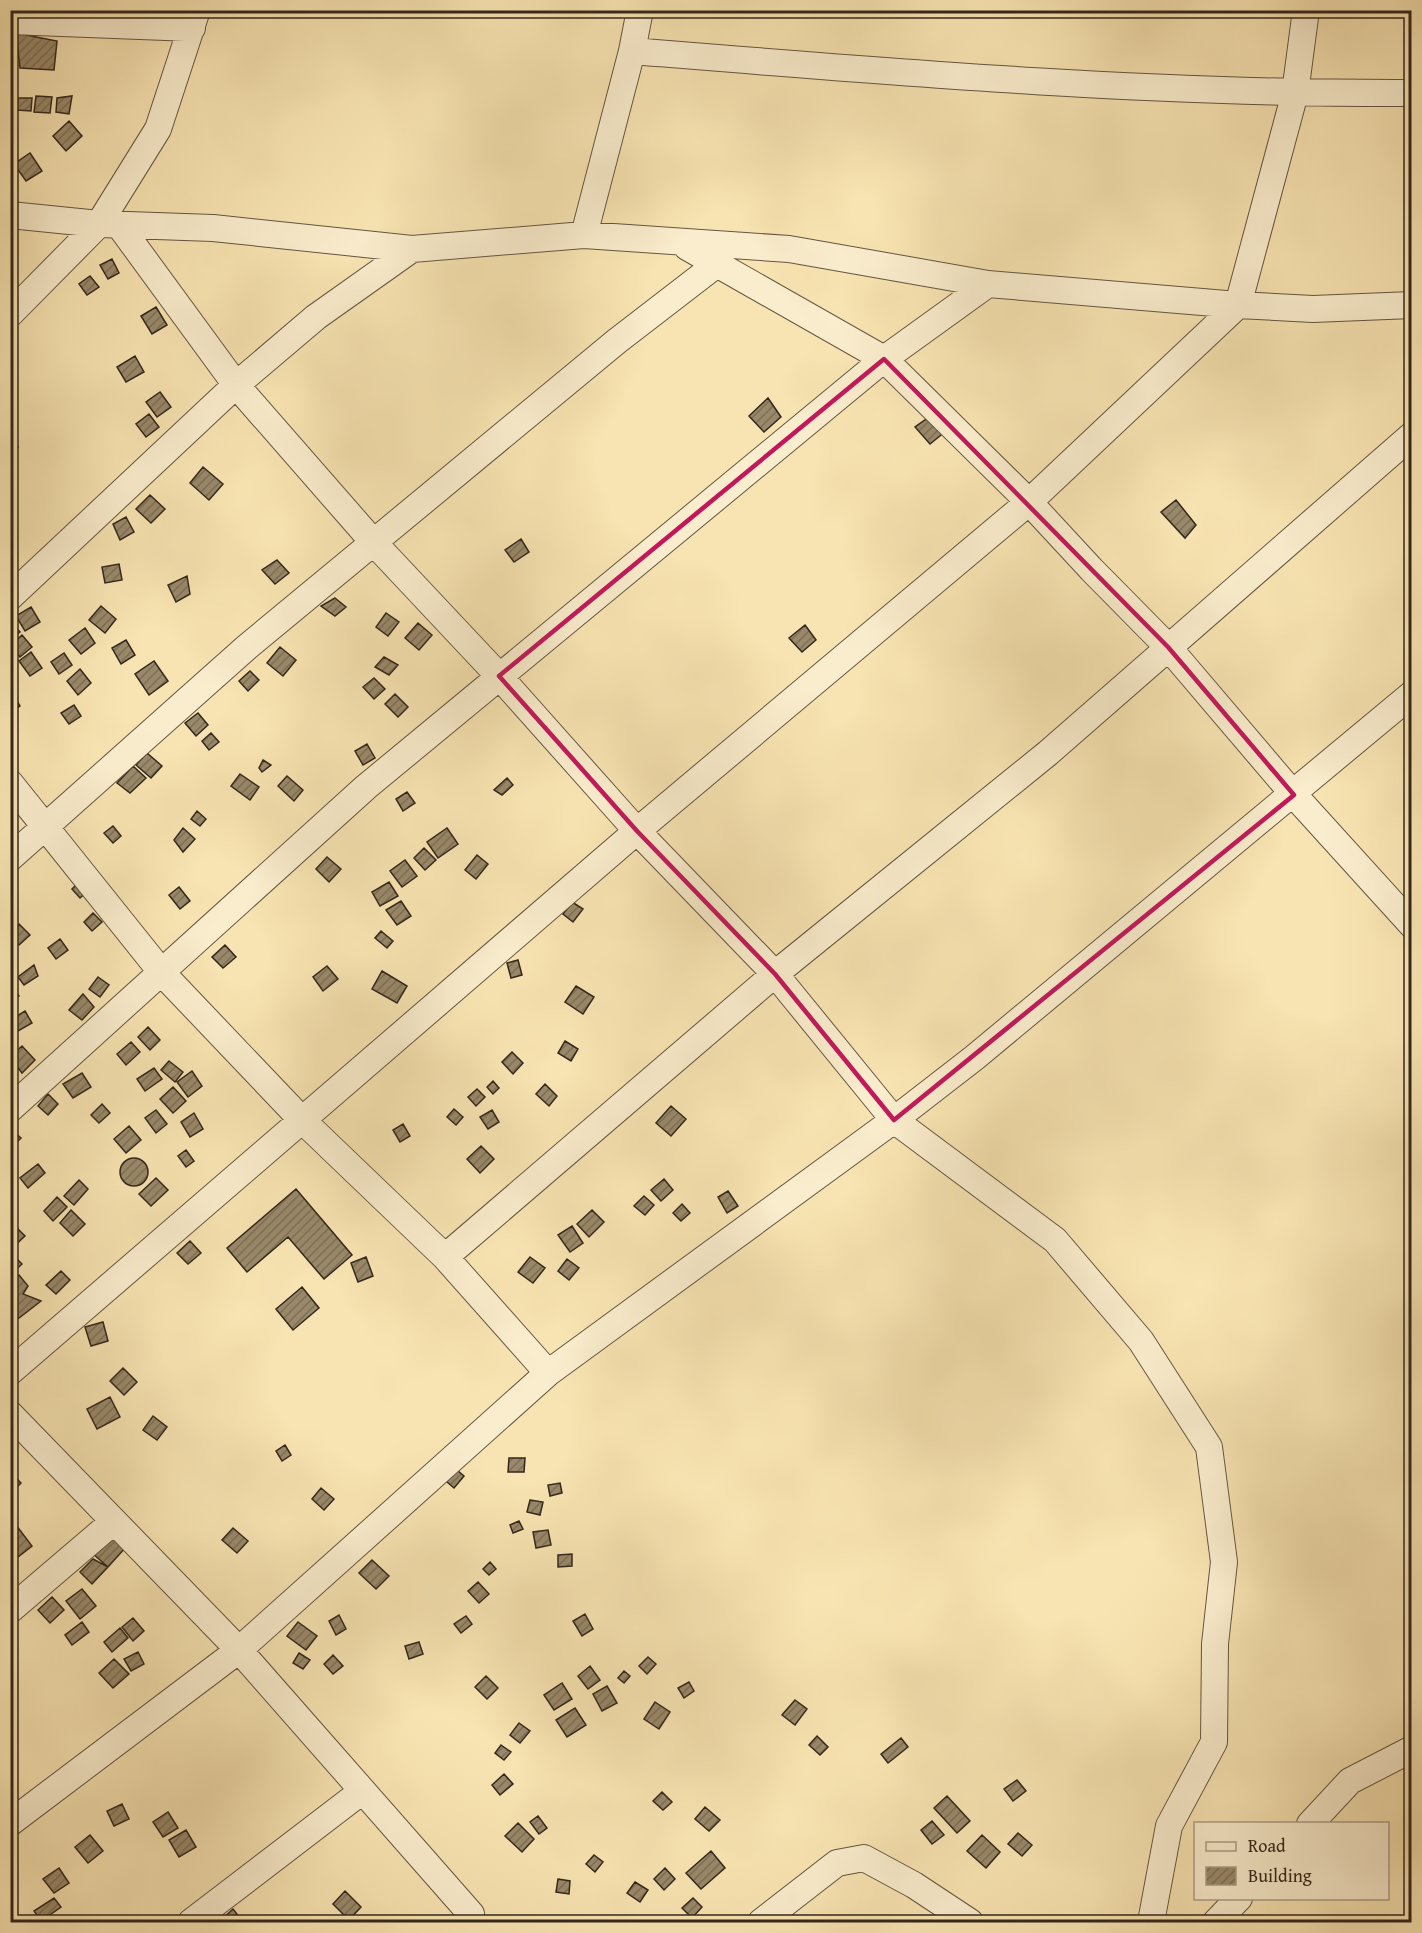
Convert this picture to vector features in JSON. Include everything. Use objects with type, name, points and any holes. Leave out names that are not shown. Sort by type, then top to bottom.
[{"type":"street","points":[[584,235],[632,51],[640,10]]},
{"type":"street","points":[[10,1372],[637,831],[1029,502],[1238,305],[1295,93],[1306,10]]},
{"type":"street","points":[[10,21],[194,19],[158,129],[109,224],[10,314]]},
{"type":"street","points":[[632,51],[915,74],[1295,93],[1412,93]]},
{"type":"street","points":[[10,215],[109,224],[213,228],[412,249],[584,235],[681,244],[789,249],[988,284],[1313,309],[1412,305]]},
{"type":"street","points":[[109,224],[236,385],[375,544],[499,676],[637,831],[775,974],[894,1120],[1054,1240],[1141,1341],[1209,1447],[1224,1562],[1215,1644],[1214,1742],[1169,1826],[1151,1923]]},
{"type":"street","points":[[681,244],[884,359],[1029,502],[1092,570],[1168,646],[1294,795],[1412,925]]},
{"type":"street","points":[[10,597],[236,385],[316,317],[412,249]]},
{"type":"street","points":[[10,858],[247,647],[375,544],[617,341],[717,264]]},
{"type":"street","points":[[10,1109],[163,974],[366,787],[884,359],[988,284]]},
{"type":"street","points":[[445,1257],[775,974],[1048,753],[1412,435]]},
{"type":"street","points":[[10,1823],[239,1650],[548,1373],[894,1120],[974,1058],[1294,795],[1412,694]]},
{"type":"street","points":[[10,783],[163,974],[302,1120],[445,1257],[548,1373]]},
{"type":"street","points":[[10,1414],[239,1650],[470,1920]]},
{"type":"street","points":[[10,1610],[113,1522]]},
{"type":"street","points":[[1312,1822],[1350,1781],[1412,1749]]},
{"type":"street","points":[[191,1923],[361,1792]]},
{"type":"street","points":[[761,1923],[837,1863],[864,1858],[914,1885],[970,1923]]},
{"type":"street","points":[[1216,1923],[1238,1900]]},
{"type":"highlighted area","points":[[884,359],[1168,647],[1294,795],[894,1120],[775,974],[637,831],[499,676]]},
{"type":"building","points":[[16,33],[57,41],[54,70],[20,68]]},
{"type":"building","points":[[10,95],[16,96],[15,111],[10,111]]},
{"type":"building","points":[[36,96],[52,97],[50,113],[34,112]]},
{"type":"building","points":[[72,96],[69,114],[56,112],[57,98]]},
{"type":"building","points":[[18,98],[32,98],[31,111],[17,110]]},
{"type":"building","points":[[69,121],[82,136],[66,151],[53,136]]},
{"type":"building","points":[[30,153],[42,171],[26,181],[14,164]]},
{"type":"building","points":[[112,259],[119,273],[108,279],[100,265]]},
{"type":"building","points":[[90,276],[99,287],[87,295],[79,284]]},
{"type":"building","points":[[156,307],[167,325],[152,334],[141,316]]},
{"type":"building","points":[[135,356],[144,372],[126,382],[117,367]]},
{"type":"building","points":[[160,392],[171,407],[157,417],[146,402]]},
{"type":"building","points":[[768,398],[781,417],[764,432],[749,416]]},
{"type":"building","points":[[149,414],[159,427],[146,437],[136,424]]},
{"type":"building","points":[[932,415],[946,431],[930,444],[915,427]]},
{"type":"building","points":[[10,441],[18,447],[10,456]]},
{"type":"building","points":[[203,467],[223,484],[209,500],[190,483]]},
{"type":"building","points":[[150,495],[165,509],[151,523],[136,509]]},
{"type":"building","points":[[1176,500],[1196,525],[1185,538],[1161,512]]},
{"type":"building","points":[[126,517],[134,532],[120,540],[113,524]]},
{"type":"building","points":[[521,539],[529,552],[514,562],[505,550]]},
{"type":"building","points":[[277,560],[289,573],[275,584],[262,570]]},
{"type":"building","points":[[119,564],[122,580],[105,583],[102,567]]},
{"type":"building","points":[[187,576],[190,594],[176,602],[168,585]]},
{"type":"building","points":[[335,598],[346,607],[335,616],[321,606]]},
{"type":"building","points":[[101,606],[116,619],[105,633],[89,620]]},
{"type":"building","points":[[31,607],[40,622],[25,631],[16,616]]},
{"type":"building","points":[[386,613],[399,622],[388,636],[376,627]]},
{"type":"building","points":[[10,621],[20,632],[10,640]]},
{"type":"building","points":[[418,623],[432,635],[419,650],[405,638]]},
{"type":"building","points":[[805,625],[816,640],[802,652],[789,638]]},
{"type":"building","points":[[85,628],[95,643],[81,654],[69,640]]},
{"type":"building","points":[[22,635],[32,647],[20,657],[11,645]]},
{"type":"building","points":[[126,640],[135,655],[121,664],[112,648]]},
{"type":"building","points":[[280,647],[296,660],[283,676],[267,663]]},
{"type":"building","points":[[31,652],[42,668],[30,676],[19,661]]},
{"type":"building","points":[[64,653],[72,665],[59,674],[51,662]]},
{"type":"building","points":[[384,657],[398,665],[389,675],[375,667]]},
{"type":"building","points":[[154,661],[168,681],[149,695],[135,674]]},
{"type":"building","points":[[80,669],[91,683],[78,695],[67,681]]},
{"type":"building","points":[[250,671],[259,680],[248,691],[239,681]]},
{"type":"building","points":[[374,678],[385,689],[374,699],[363,687]]},
{"type":"building","points":[[395,694],[408,707],[398,717],[385,704]]},
{"type":"building","points":[[16,699],[20,706],[10,713],[10,703]]},
{"type":"building","points":[[74,705],[81,716],[69,724],[61,713]]},
{"type":"building","points":[[198,713],[208,725],[196,736],[185,723]]},
{"type":"building","points":[[211,733],[219,742],[209,750],[202,741]]},
{"type":"building","points":[[367,744],[375,758],[363,765],[355,751]]},
{"type":"building","points":[[147,753],[162,766],[151,778],[136,765]]},
{"type":"building","points":[[263,760],[271,765],[262,772],[259,768]]},
{"type":"building","points":[[133,766],[146,778],[130,793],[117,783]]},
{"type":"building","points":[[240,774],[259,787],[250,800],[231,786]]},
{"type":"building","points":[[287,776],[303,790],[294,801],[278,786]]},
{"type":"building","points":[[507,778],[513,785],[502,795],[494,790]]},
{"type":"building","points":[[407,792],[415,803],[403,811],[396,799]]},
{"type":"building","points":[[197,811],[206,819],[200,826],[191,819]]},
{"type":"building","points":[[113,826],[121,836],[113,843],[104,833]]},
{"type":"building","points":[[183,828],[195,839],[183,852],[174,840]]},
{"type":"building","points":[[447,828],[458,844],[438,858],[427,842]]},
{"type":"building","points":[[424,848],[436,860],[425,870],[414,858]]},
{"type":"building","points":[[477,855],[488,864],[476,879],[465,870]]},
{"type":"building","points":[[327,857],[341,869],[329,882],[316,869]]},
{"type":"building","points":[[405,860],[417,876],[402,887],[390,871]]},
{"type":"building","points":[[80,881],[89,890],[80,898],[72,889]]},
{"type":"building","points":[[10,882],[17,891],[10,896]]},
{"type":"building","points":[[389,882],[398,896],[380,906],[372,892]]},
{"type":"building","points":[[179,887],[190,901],[180,909],[169,895]]},
{"type":"building","points":[[401,901],[411,916],[397,925],[386,910]]},
{"type":"building","points":[[572,902],[583,909],[573,922],[563,914]]},
{"type":"building","points":[[93,913],[102,922],[92,931],[84,922]]},
{"type":"building","points":[[19,924],[30,935],[19,945],[10,937],[10,933]]},
{"type":"building","points":[[381,931],[393,941],[387,948],[375,938]]},
{"type":"building","points":[[60,939],[68,950],[56,959],[48,948]]},
{"type":"building","points":[[225,945],[236,957],[223,968],[212,957]]},
{"type":"building","points":[[518,960],[522,975],[511,978],[507,963]]},
{"type":"building","points":[[34,965],[38,976],[24,985],[18,977]]},
{"type":"building","points":[[327,966],[338,979],[323,991],[313,977]]},
{"type":"building","points":[[382,971],[407,986],[397,1003],[372,989]]},
{"type":"building","points":[[98,977],[109,985],[100,997],[89,989]]},
{"type":"building","points":[[10,983],[19,996],[10,1001]]},
{"type":"building","points":[[576,986],[594,997],[583,1014],[565,1002]]},
{"type":"building","points":[[83,994],[94,1007],[82,1020],[69,1010]]},
{"type":"building","points":[[25,1011],[32,1023],[18,1031],[12,1019]]},
{"type":"building","points":[[148,1027],[160,1040],[150,1050],[138,1037]]},
{"type":"building","points":[[565,1041],[578,1049],[571,1061],[558,1053]]},
{"type":"building","points":[[131,1042],[140,1052],[126,1065],[117,1054]]},
{"type":"building","points":[[22,1046],[35,1060],[22,1073],[10,1057]]},
{"type":"building","points":[[512,1052],[523,1063],[513,1074],[502,1062]]},
{"type":"building","points":[[169,1061],[183,1072],[175,1082],[161,1070]]},
{"type":"building","points":[[154,1068],[162,1079],[145,1091],[137,1079]]},
{"type":"building","points":[[192,1071],[202,1086],[188,1097],[177,1082]]},
{"type":"building","points":[[82,1073],[91,1087],[73,1098],[63,1084]]},
{"type":"building","points":[[493,1081],[499,1088],[493,1094],[487,1087]]},
{"type":"building","points":[[545,1084],[557,1096],[549,1106],[536,1094]]},
{"type":"building","points":[[173,1087],[186,1101],[173,1113],[160,1099]]},
{"type":"building","points":[[477,1089],[485,1097],[476,1106],[468,1097]]},
{"type":"building","points":[[48,1094],[58,1104],[48,1115],[38,1106]]},
{"type":"building","points":[[102,1104],[110,1113],[99,1123],[91,1115]]},
{"type":"building","points":[[671,1106],[686,1119],[671,1136],[656,1123]]},
{"type":"building","points":[[454,1109],[463,1117],[456,1125],[447,1117]]},
{"type":"building","points":[[156,1110],[167,1124],[156,1133],[145,1118]]},
{"type":"building","points":[[492,1110],[499,1122],[488,1129],[480,1117]]},
{"type":"building","points":[[194,1113],[203,1129],[190,1137],[181,1122]]},
{"type":"building","points":[[403,1124],[410,1136],[400,1142],[393,1130]]},
{"type":"building","points":[[129,1126],[141,1140],[126,1153],[114,1139]]},
{"type":"building","points":[[12,1130],[21,1138],[12,1147],[10,1132]]},
{"type":"building","points":[[481,1146],[494,1159],[480,1173],[467,1159]]},
{"type":"building","points":[[186,1150],[194,1161],[186,1167],[178,1156]]},
{"type":"building","points":[[134,1158],[144,1162],[148,1172],[144,1182],[134,1186],[124,1182],[120,1172],[124,1162]]},
{"type":"building","points":[[38,1164],[45,1173],[28,1188],[20,1178]]},
{"type":"building","points":[[156,1178],[168,1190],[151,1206],[139,1194]]},
{"type":"building","points":[[664,1179],[673,1190],[661,1201],[651,1190]]},
{"type":"building","points":[[79,1180],[88,1189],[74,1205],[64,1196]]},
{"type":"building","points":[[296,1189],[352,1255],[324,1279],[288,1237],[247,1272],[227,1248]]},
{"type":"building","points":[[728,1191],[738,1206],[727,1213],[718,1197]]},
{"type":"building","points":[[644,1196],[654,1205],[645,1215],[634,1206]]},
{"type":"building","points":[[57,1197],[67,1207],[53,1221],[44,1211]]},
{"type":"building","points":[[682,1204],[690,1213],[681,1221],[673,1213]]},
{"type":"building","points":[[71,1210],[85,1224],[73,1236],[60,1223]]},
{"type":"building","points":[[592,1210],[604,1222],[589,1237],[577,1224]]},
{"type":"building","points":[[15,1226],[25,1236],[10,1250],[10,1231]]},
{"type":"building","points":[[572,1226],[583,1243],[570,1252],[558,1235]]},
{"type":"building","points":[[190,1241],[201,1253],[188,1264],[177,1253]]},
{"type":"building","points":[[10,1252],[22,1264],[10,1275]]},
{"type":"building","points":[[366,1257],[373,1276],[358,1282],[351,1263]]},
{"type":"building","points":[[530,1257],[545,1268],[533,1283],[518,1272]]},
{"type":"building","points":[[567,1259],[579,1268],[569,1280],[558,1271]]},
{"type":"building","points":[[61,1271],[70,1280],[56,1294],[46,1285]]},
{"type":"building","points":[[19,1275],[28,1286],[23,1294],[41,1301],[10,1325],[10,1281]]},
{"type":"building","points":[[302,1287],[319,1308],[293,1330],[276,1309]]},
{"type":"building","points":[[103,1322],[108,1341],[91,1346],[85,1327]]},
{"type":"building","points":[[123,1368],[137,1382],[124,1395],[110,1381]]},
{"type":"building","points":[[110,1397],[120,1417],[97,1429],[87,1409]]},
{"type":"building","points":[[153,1416],[167,1427],[157,1440],[143,1430]]},
{"type":"building","points":[[285,1445],[291,1455],[282,1461],[276,1451]]},
{"type":"building","points":[[509,1458],[525,1458],[524,1472],[508,1472]]},
{"type":"building","points":[[450,1464],[464,1476],[454,1488],[440,1476]]},
{"type":"building","points":[[10,1472],[21,1483],[10,1494]]},
{"type":"building","points":[[560,1483],[562,1493],[550,1496],[548,1485]]},
{"type":"building","points":[[321,1488],[334,1499],[324,1510],[312,1499]]},
{"type":"building","points":[[530,1500],[543,1502],[540,1515],[527,1512]]},
{"type":"building","points":[[519,1521],[523,1529],[513,1533],[510,1525]]},
{"type":"building","points":[[16,1525],[32,1546],[18,1557],[10,1548],[10,1530]]},
{"type":"building","points":[[233,1528],[248,1541],[237,1553],[222,1540]]},
{"type":"building","points":[[548,1530],[551,1545],[536,1548],[533,1532]]},
{"type":"building","points":[[109,1534],[125,1548],[108,1567],[92,1553]]},
{"type":"building","points":[[572,1554],[572,1566],[558,1567],[558,1555]]},
{"type":"building","points":[[93,1559],[108,1567],[92,1584],[80,1572]]},
{"type":"building","points":[[372,1560],[389,1576],[376,1589],[359,1573]]},
{"type":"building","points":[[490,1562],[496,1569],[489,1575],[483,1569]]},
{"type":"building","points":[[478,1582],[489,1594],[479,1603],[468,1591]]},
{"type":"building","points":[[82,1589],[96,1606],[80,1619],[66,1601]]},
{"type":"building","points":[[52,1597],[64,1610],[50,1623],[38,1610]]},
{"type":"building","points":[[585,1614],[593,1629],[582,1636],[573,1621]]},
{"type":"building","points":[[339,1615],[346,1629],[336,1635],[329,1621]]},
{"type":"building","points":[[466,1616],[472,1624],[461,1633],[454,1624]]},
{"type":"building","points":[[133,1618],[144,1631],[133,1641],[122,1627]]},
{"type":"building","points":[[82,1622],[89,1632],[72,1645],[65,1635]]},
{"type":"building","points":[[298,1622],[317,1636],[306,1650],[287,1636]]},
{"type":"building","points":[[120,1628],[128,1638],[112,1652],[104,1642]]},
{"type":"building","points":[[419,1642],[423,1654],[409,1659],[405,1646]]},
{"type":"building","points":[[138,1652],[144,1664],[131,1671],[124,1659]]},
{"type":"building","points":[[299,1653],[310,1660],[303,1669],[293,1663]]},
{"type":"building","points":[[333,1655],[343,1666],[333,1674],[324,1664]]},
{"type":"building","points":[[648,1657],[656,1664],[647,1674],[639,1666]]},
{"type":"building","points":[[114,1659],[129,1674],[113,1688],[99,1673]]},
{"type":"building","points":[[590,1666],[600,1680],[588,1689],[578,1676]]},
{"type":"building","points":[[624,1671],[630,1676],[624,1683],[618,1678]]},
{"type":"building","points":[[486,1676],[498,1688],[487,1699],[475,1687]]},
{"type":"building","points":[[689,1682],[694,1691],[684,1698],[678,1688]]},
{"type":"building","points":[[562,1683],[572,1699],[554,1710],[544,1695]]},
{"type":"building","points":[[607,1686],[617,1703],[602,1711],[593,1694]]},
{"type":"building","points":[[795,1700],[807,1709],[795,1725],[782,1715]]},
{"type":"building","points":[[655,1702],[670,1712],[659,1729],[644,1719]]},
{"type":"building","points":[[575,1708],[586,1725],[567,1737],[556,1720]]},
{"type":"building","points":[[519,1723],[530,1731],[520,1743],[510,1735]]},
{"type":"building","points":[[817,1736],[828,1747],[820,1755],[809,1745]]},
{"type":"building","points":[[901,1738],[908,1747],[888,1763],[881,1754]]},
{"type":"building","points":[[501,1745],[511,1752],[504,1760],[495,1753]]},
{"type":"building","points":[[504,1774],[513,1784],[500,1795],[492,1785]]},
{"type":"building","points":[[1017,1780],[1026,1791],[1013,1801],[1004,1789]]},
{"type":"building","points":[[662,1792],[672,1802],[663,1810],[653,1801]]},
{"type":"building","points":[[947,1796],[970,1821],[957,1833],[934,1808]]},
{"type":"building","points":[[122,1804],[129,1819],[114,1826],[107,1811]]},
{"type":"building","points":[[705,1807],[720,1820],[709,1831],[695,1819]]},
{"type":"building","points":[[168,1812],[178,1828],[163,1837],[153,1822]]},
{"type":"building","points":[[538,1816],[547,1828],[539,1834],[530,1822]]},
{"type":"building","points":[[932,1821],[944,1835],[932,1844],[921,1830]]},
{"type":"building","points":[[518,1823],[534,1839],[522,1852],[505,1836]]},
{"type":"building","points":[[186,1830],[196,1847],[179,1857],[169,1840]]},
{"type":"building","points":[[1018,1833],[1032,1845],[1022,1856],[1008,1844]]},
{"type":"building","points":[[90,1835],[103,1851],[88,1863],[75,1847]]},
{"type":"building","points":[[982,1835],[1000,1852],[986,1868],[967,1851]]},
{"type":"building","points":[[711,1851],[725,1868],[701,1889],[686,1873]]},
{"type":"building","points":[[594,1855],[603,1862],[595,1872],[586,1864]]},
{"type":"building","points":[[59,1868],[69,1883],[54,1893],[43,1879]]},
{"type":"building","points":[[665,1868],[675,1879],[664,1890],[654,1879]]},
{"type":"building","points":[[558,1879],[570,1881],[569,1894],[556,1892]]},
{"type":"building","points":[[635,1882],[648,1890],[640,1902],[627,1893]]},
{"type":"building","points":[[345,1891],[361,1907],[349,1920],[333,1904]]},
{"type":"building","points":[[54,1898],[61,1907],[41,1921],[34,1911]]},
{"type":"building","points":[[693,1898],[702,1907],[692,1918],[682,1908]]},
{"type":"building","points":[[233,1909],[243,1922],[220,1921]]},
{"type":"building","points":[[30,1917],[34,1922],[21,1922]]}]
